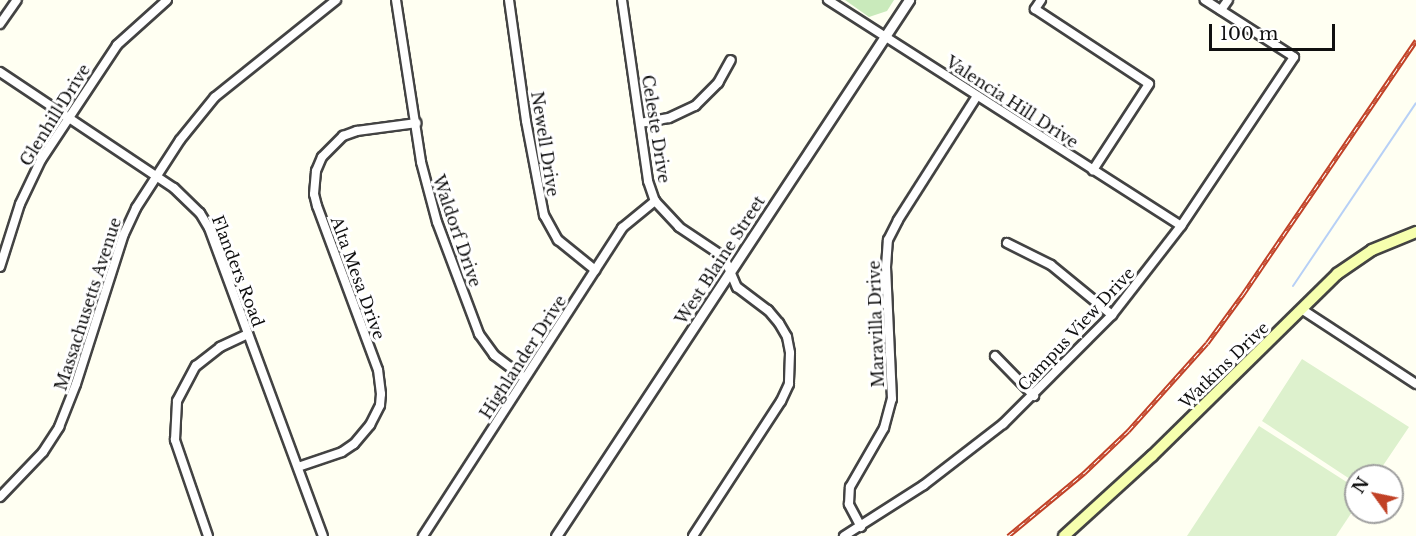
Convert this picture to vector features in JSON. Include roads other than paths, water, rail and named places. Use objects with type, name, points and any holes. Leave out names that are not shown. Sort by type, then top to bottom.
[{"type":"main road","name":"Watkins Drive","points":[[1064,536],[1152,456],[1303,310],[1337,274],[1353,262],[1393,240],[1416,232]]},
{"type":"street","points":[[0,24],[17,0]]},
{"type":"street","name":"Glenhill Drive","points":[[0,267],[30,180],[68,117],[117,45],[167,0]]},
{"type":"street","name":"Massachusetts Avenue","points":[[0,497],[43,452],[59,427],[76,384],[124,234],[136,208],[184,133],[215,97],[336,0]]},
{"type":"street","name":"Waldorf Drive","points":[[396,0],[425,184],[475,325],[494,355],[524,378]]},
{"type":"street","name":"Newell Drive","points":[[509,0],[544,215],[553,234],[566,248],[595,270]]},
{"type":"street","name":"Celeste Drive","points":[[622,0],[648,181],[655,201],[679,226],[724,257],[737,287],[768,310],[779,323],[787,337],[792,369],[789,384],[781,401],[693,536]]},
{"type":"street","name":"Valencia Hill Drive","points":[[828,0],[1181,226]]},
{"type":"street","name":"West Blaine Street","points":[[556,536],[909,0]]},
{"type":"street","points":[[1041,0],[1035,9],[1149,84],[1093,170]]},
{"type":"street","points":[[1205,0],[1221,10],[1228,0]]},
{"type":"street","name":"Campus View Drive","points":[[844,536],[969,452],[1034,396],[1112,315],[1181,226],[1294,57],[1221,10]]},
{"type":"street","points":[[640,123],[669,118],[695,106],[718,83],[731,60]]},
{"type":"street","name":"Flanders Road","points":[[0,72],[157,176],[191,202],[209,228],[323,536]]},
{"type":"street","name":"Maravilla Drive","points":[[861,526],[849,504],[850,487],[884,428],[892,399],[886,267],[888,240],[898,220],[977,96]]},
{"type":"street","name":"Alta Mesa Drive","points":[[298,467],[342,452],[354,444],[376,415],[381,394],[378,370],[317,206],[314,194],[316,171],[322,157],[343,136],[357,131],[416,123]]},
{"type":"street","name":"Highlander Drive","points":[[423,536],[622,228],[655,201]]},
{"type":"street","points":[[1007,243],[1051,265],[1112,315]]},
{"type":"street","points":[[1303,310],[1416,384]]},
{"type":"street","points":[[208,536],[175,440],[177,401],[196,366],[220,347],[248,334]]},
{"type":"street","points":[[995,356],[1034,396]]},
{"type":"waterway","points":[[1293,286],[1416,103]]},
{"type":"railway","points":[[1008,536],[1084,473],[1128,431],[1207,343],[1243,294],[1416,40]]}]
